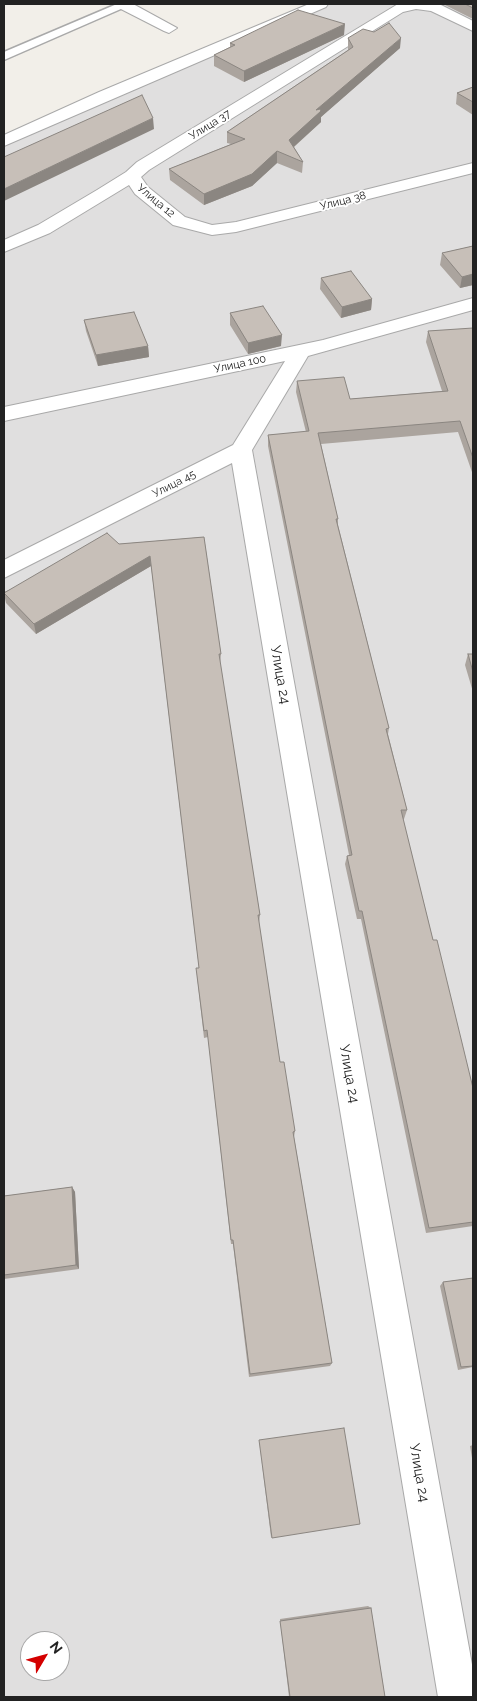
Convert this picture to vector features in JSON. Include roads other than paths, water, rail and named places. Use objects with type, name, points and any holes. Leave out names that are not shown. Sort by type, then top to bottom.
[{"type":"street","points":[[123,4],[169,28]]},
{"type":"street","points":[[4,141],[105,95],[321,4]]},
{"type":"street","points":[[416,5],[434,7],[473,27]]},
{"type":"street","name":"Улица 37","points":[[4,247],[44,229],[132,176],[143,166],[399,8],[416,5]]},
{"type":"street","name":"Улица 38","points":[[212,230],[236,227],[473,168]]},
{"type":"street","name":"Улица 12","points":[[132,176],[141,190],[180,221],[212,230]]},
{"type":"street","name":"Улица 100","points":[[4,414],[301,351],[473,304]]},
{"type":"street","points":[[240,450],[301,351]]},
{"type":"street","name":"Улица 45","points":[[4,570],[240,450]]},
{"type":"street","name":"Улица 24","points":[[240,450],[458,1697]]},
{"type":"lane","points":[[4,56],[123,4]]}]
